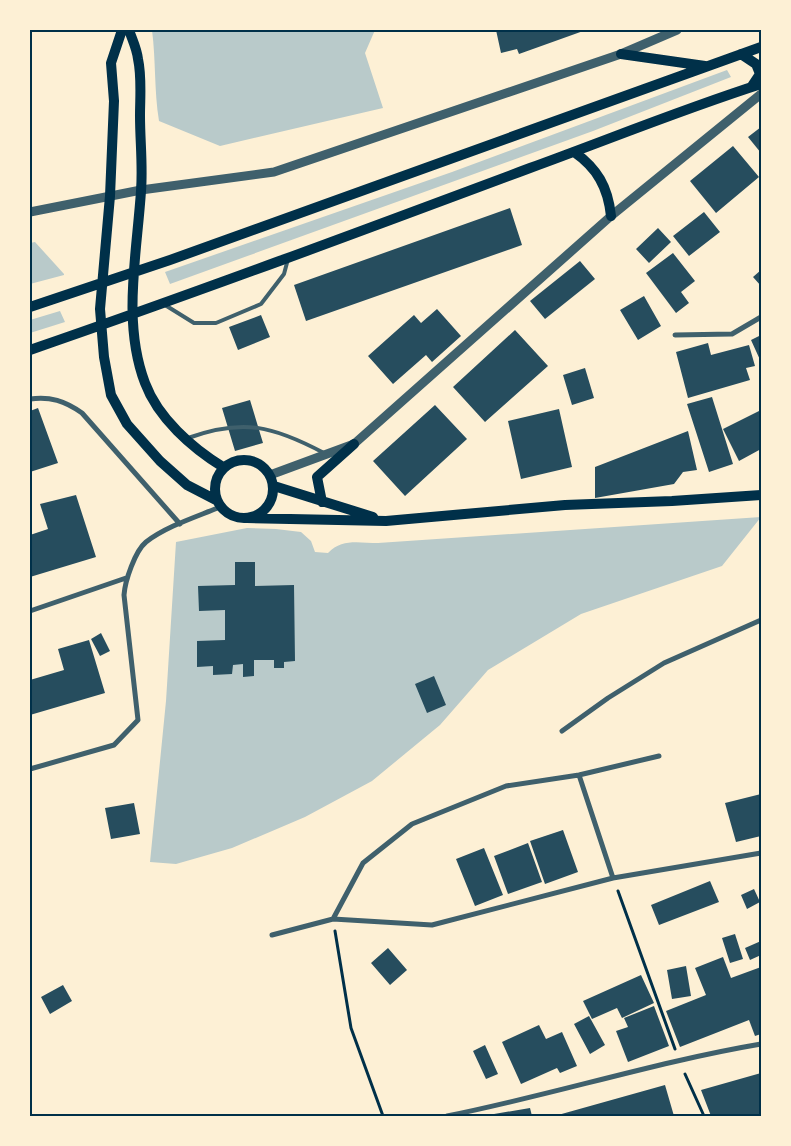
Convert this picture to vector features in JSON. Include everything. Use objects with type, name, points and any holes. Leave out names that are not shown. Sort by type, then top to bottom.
[{"type":"main road","points":[[122,30],[111,63],[114,101],[110,196],[100,309],[104,358],[111,395],[127,424],[160,461],[187,484],[237,518],[386,521],[565,505],[672,502],[761,495]]},
{"type":"main road","points":[[129,30],[139,60],[141,190],[131,290],[137,350],[144,382],[156,404],[185,439],[204,456],[223,467]]},
{"type":"main road","points":[[30,307],[170,260],[761,47]]},
{"type":"main road","points":[[621,54],[708,66]]},
{"type":"main road","points":[[30,350],[288,258],[698,104],[757,85],[760,74],[756,64],[741,54]]},
{"type":"main road","points":[[574,152],[597,172],[605,186],[611,216]]},
{"type":"main road","points":[[322,502],[317,477],[354,444]]},
{"type":"main road","points":[[218,504],[214,489],[216,477],[223,467],[240,459],[249,459],[265,468],[274,486],[272,497],[267,507],[258,515],[246,518]]},
{"type":"main road","points":[[274,486],[386,521]]},
{"type":"street","points":[[30,212],[141,190],[274,172],[621,54],[676,30]]},
{"type":"street","points":[[270,475],[354,444],[611,216],[761,94]]},
{"type":"street","points":[[675,336],[732,334],[761,317]]},
{"type":"street","points":[[30,400],[57,400],[73,406],[82,413],[180,524]]},
{"type":"street","points":[[30,769],[114,745],[138,720],[124,595],[126,578],[144,543],[218,504]]},
{"type":"street","points":[[30,611],[126,578]]},
{"type":"street","points":[[562,731],[608,698],[664,663],[761,620]]},
{"type":"street","points":[[333,919],[363,863],[412,824],[506,786],[579,775],[659,756]]},
{"type":"street","points":[[579,775],[613,878]]},
{"type":"street","points":[[272,935],[333,919],[432,926],[613,878],[761,853]]},
{"type":"street","points":[[447,1116],[488,1108],[678,1059],[761,1044]]},
{"type":"lane","points":[[163,304],[181,317],[194,323],[216,323],[262,304],[284,274],[288,258]]},
{"type":"lane","points":[[185,439],[210,430],[243,425],[293,437],[326,454]]},
{"type":"path","points":[[613,878],[678,1059],[704,1116]]},
{"type":"path","points":[[333,919],[351,1028],[383,1116]]},
{"type":"shaded area","points":[[152,30],[375,30],[365,53],[383,108],[220,146],[159,121]]},
{"type":"shaded area","points":[[727,70],[731,77],[593,131],[170,284],[165,272],[452,172]]},
{"type":"shaded area","points":[[35,242],[64,275],[30,284],[30,243]]},
{"type":"shaded area","points":[[60,311],[65,322],[30,333],[30,320]]},
{"type":"shaded area","points":[[761,517],[722,566],[581,614],[488,670],[440,725],[372,781],[305,817],[232,848],[176,864],[150,862],[166,701],[176,542],[247,528],[276,529],[301,532],[311,541],[315,552],[328,553],[339,545],[351,542],[378,543]]},
{"type":"building","points":[[496,30],[586,30],[519,54],[517,49],[501,53]]},
{"type":"building","points":[[761,127],[761,153],[748,137]]},
{"type":"building","points":[[733,146],[759,177],[716,213],[690,181]]},
{"type":"building","points":[[510,208],[522,245],[306,321],[294,285]]},
{"type":"building","points":[[704,212],[720,232],[689,256],[673,236]]},
{"type":"building","points":[[658,228],[671,242],[649,263],[636,249]]},
{"type":"building","points":[[673,253],[695,281],[681,292],[689,303],[676,313],[646,273]]},
{"type":"building","points":[[580,261],[595,279],[545,319],[530,301]]},
{"type":"building","points":[[761,270],[761,286],[753,277]]},
{"type":"building","points":[[644,296],[661,326],[638,340],[620,310]]},
{"type":"building","points":[[437,309],[461,336],[432,362],[426,355],[393,384],[368,356],[414,315],[421,323]]},
{"type":"building","points":[[261,315],[270,337],[238,350],[229,327]]},
{"type":"building","points":[[515,330],[548,366],[485,422],[453,387]]},
{"type":"building","points":[[761,335],[761,362],[751,340]]},
{"type":"building","points":[[708,343],[711,355],[749,345],[755,366],[746,368],[750,380],[688,398],[676,352]]},
{"type":"building","points":[[585,368],[594,398],[572,405],[563,375]]},
{"type":"building","points":[[712,397],[733,464],[709,472],[687,404]]},
{"type":"building","points":[[250,400],[263,443],[235,451],[222,408]]},
{"type":"building","points":[[435,405],[467,439],[405,496],[373,461]]},
{"type":"building","points":[[38,408],[58,463],[30,472],[30,411]]},
{"type":"building","points":[[559,409],[572,467],[521,479],[508,421]]},
{"type":"building","points":[[761,410],[761,449],[739,461],[723,429]]},
{"type":"building","points":[[688,431],[697,470],[683,472],[674,484],[595,498],[595,467]]},
{"type":"building","points":[[76,495],[96,557],[30,577],[30,535],[48,529],[40,504]]},
{"type":"building","points":[[235,562],[255,562],[255,586],[294,585],[295,661],[284,662],[284,668],[274,668],[274,660],[254,660],[254,676],[243,677],[243,664],[233,665],[232,674],[213,675],[213,666],[197,667],[197,641],[225,640],[225,610],[199,611],[198,586],[235,585]]},
{"type":"building","points":[[101,633],[110,651],[100,656],[91,639]]},
{"type":"building","points":[[89,640],[105,693],[30,715],[30,680],[64,670],[58,649]]},
{"type":"building","points":[[434,676],[446,705],[427,713],[415,684]]},
{"type":"building","points":[[761,794],[761,836],[736,842],[725,803]]},
{"type":"building","points":[[134,803],[140,834],[111,839],[105,808]]},
{"type":"building","points":[[563,830],[578,872],[545,884],[530,841]]},
{"type":"building","points":[[528,843],[542,882],[508,894],[494,856]]},
{"type":"building","points":[[484,848],[503,895],[475,906],[456,859]]},
{"type":"building","points":[[710,881],[719,902],[659,925],[651,905]]},
{"type":"building","points":[[754,889],[760,902],[747,909],[741,895]]},
{"type":"building","points":[[735,934],[743,959],[730,963],[722,938]]},
{"type":"building","points":[[761,941],[761,955],[750,960],[745,948]]},
{"type":"building","points":[[388,948],[407,970],[390,985],[371,963]]},
{"type":"building","points":[[723,957],[731,978],[761,967],[761,1034],[755,1036],[749,1020],[680,1047],[666,1011],[706,995],[695,968]]},
{"type":"building","points":[[686,966],[691,996],[672,999],[667,970]]},
{"type":"building","points":[[641,975],[654,1003],[622,1018],[617,1008],[592,1019],[583,1001]]},
{"type":"building","points":[[63,985],[72,1001],[50,1014],[41,997]]},
{"type":"building","points":[[654,1006],[669,1046],[628,1062],[616,1031],[628,1027],[624,1018]]},
{"type":"building","points":[[589,1016],[605,1045],[590,1054],[574,1024]]},
{"type":"building","points":[[539,1025],[546,1039],[562,1032],[577,1066],[560,1073],[557,1068],[521,1084],[502,1042]]},
{"type":"building","points":[[485,1045],[498,1074],[486,1079],[473,1051]]},
{"type":"building","points":[[761,1073],[761,1116],[711,1116],[701,1090]]},
{"type":"building","points":[[665,1085],[674,1116],[558,1116],[558,1115]]},
{"type":"building","points":[[530,1108],[532,1116],[494,1114]]}]
